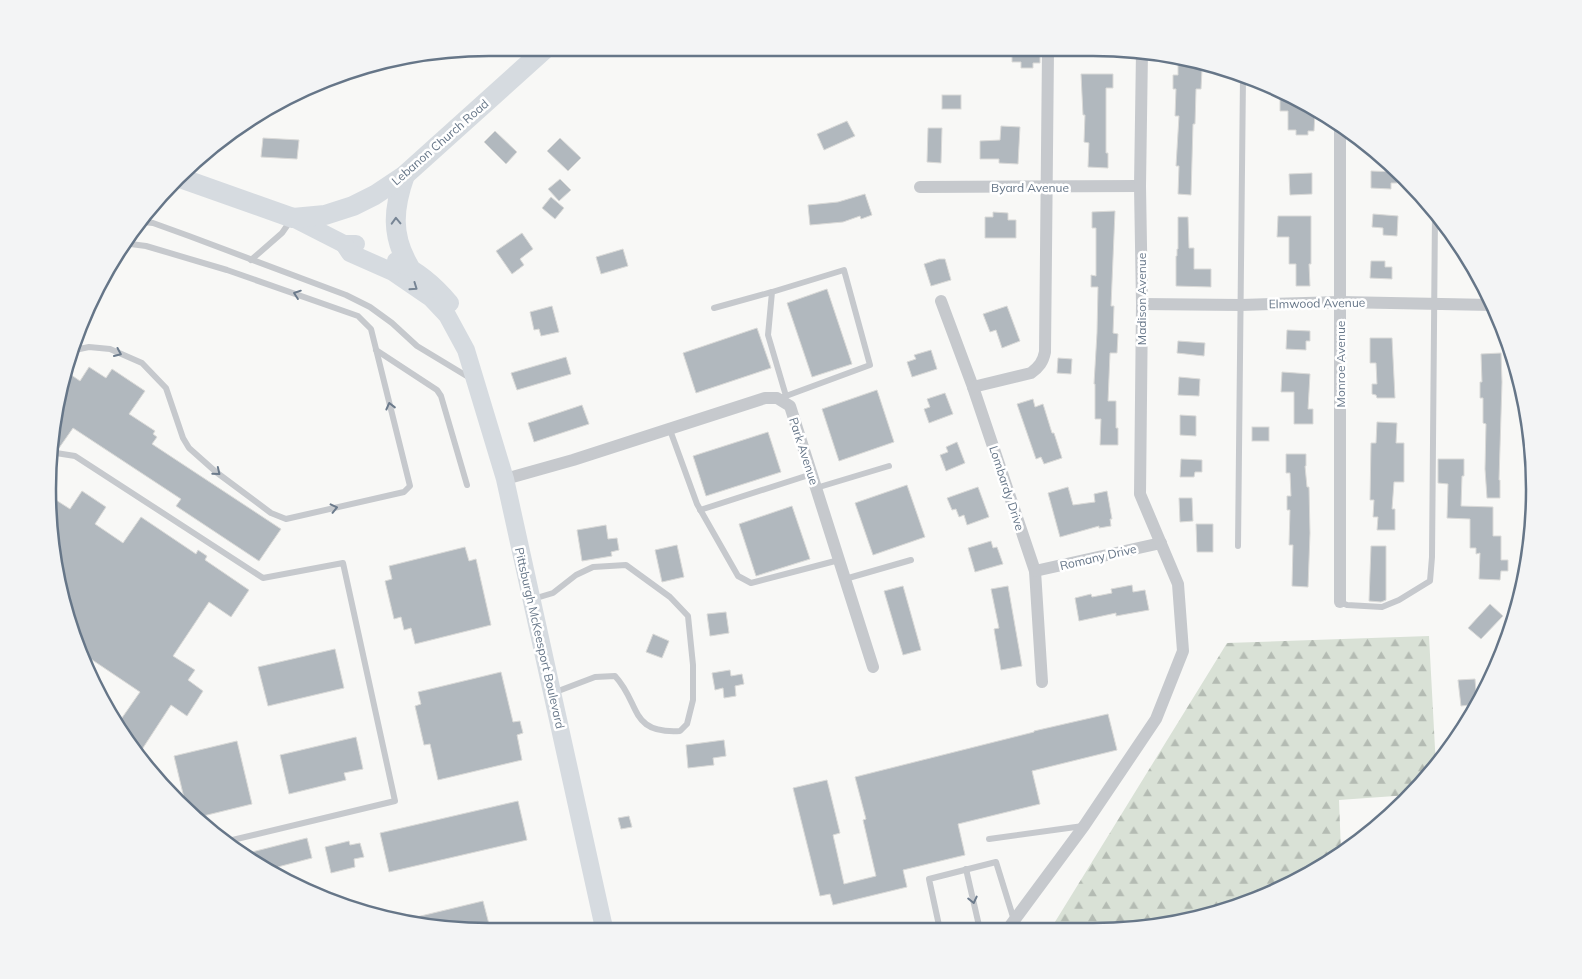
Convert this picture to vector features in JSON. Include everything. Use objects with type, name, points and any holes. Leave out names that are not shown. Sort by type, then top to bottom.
[{"type":"main road","name":"Lebanon Church Road","points":[[292,218],[325,215],[353,206],[375,195],[405,175],[537,56]]},
{"type":"main road","points":[[405,175],[397,197],[395,223],[401,252],[409,266]]},
{"type":"main road","name":"Pittsburgh McKeesport Boulevard","points":[[186,180],[292,218],[344,244],[357,244],[409,266],[438,288],[456,311],[466,332],[466,350]]},
{"type":"main road","name":"Pittsburgh McKeesport Boulevard","points":[[344,244],[350,253],[392,272],[431,298],[447,316],[466,350],[505,479],[603,923]]},
{"type":"street","points":[[973,387],[1031,373],[1043,362],[1045,352],[1048,56]]},
{"type":"street","name":"Madison Avenue","points":[[1011,923],[1084,826],[1156,719],[1183,651],[1178,584],[1140,494],[1142,59]]},
{"type":"street","name":"Monroe Avenue","points":[[1340,134],[1340,602]]},
{"type":"street","name":"Byard Avenue","points":[[920,187],[1140,186]]},
{"type":"street","name":"Lombardy Drive","points":[[941,300],[973,387],[1034,571],[1042,682]]},
{"type":"street","name":"Elmwood Avenue","points":[[1142,304],[1240,305],[1340,302],[1484,305]]},
{"type":"street","points":[[505,479],[670,430],[765,398],[782,397]]},
{"type":"street","name":"Park Avenue","points":[[782,397],[790,406],[873,667]]},
{"type":"street","name":"Romany Drive","points":[[1034,571],[1161,543]]},
{"type":"lane","points":[[1238,546],[1243,83]]},
{"type":"lane","points":[[251,260],[282,233],[292,218]]},
{"type":"lane","points":[[148,223],[189,236],[346,295],[370,307],[392,323],[417,346],[476,381]]},
{"type":"lane","points":[[1340,602],[1347,605],[1382,607],[1399,600],[1430,581],[1432,557],[1436,226]]},
{"type":"lane","points":[[79,349],[90,347],[110,349],[142,363],[166,388],[183,438],[189,448],[216,472],[271,513],[286,519],[404,492],[410,486],[371,329],[358,316],[227,270],[146,246],[132,244]]},
{"type":"lane","points":[[714,308],[844,270],[870,365],[782,397],[768,335],[772,292]]},
{"type":"lane","points":[[376,350],[437,390],[441,396],[467,485]]},
{"type":"lane","points":[[670,430],[697,504],[738,576],[750,583],[839,560]]},
{"type":"lane","points":[[58,454],[75,456],[263,578],[343,563],[395,801],[235,839]]},
{"type":"lane","points":[[816,488],[889,466]]},
{"type":"lane","points":[[700,510],[812,474]]},
{"type":"lane","points":[[845,579],[911,560]]},
{"type":"lane","points":[[532,600],[552,593],[576,575],[593,567],[626,565],[670,597],[688,616],[693,665],[693,700],[687,724],[680,730],[664,731],[649,726],[635,712],[627,692],[615,676],[595,677],[552,693]]},
{"type":"lane","points":[[989,839],[1084,826]]},
{"type":"lane","points":[[938,923],[928,879],[996,862],[1010,923]]},
{"type":"lane","points":[[966,870],[978,923]]},
{"type":"green space","points":[[1429,636],[1435,754],[1399,796],[1339,800],[1341,844],[1309,865],[1258,890],[1205,908],[1149,919],[1121,922],[1054,923],[1227,643]]},
{"type":"building","points":[[1012,56],[1040,56],[1040,63],[1033,63],[1033,68],[1021,68],[1021,62],[1012,62]]},
{"type":"building","points":[[1178,65],[1202,70],[1201,89],[1196,89],[1191,195],[1178,194],[1179,166],[1176,166],[1179,116],[1175,116],[1176,89],[1173,89],[1173,75],[1178,75]]},
{"type":"building","points":[[1081,74],[1113,74],[1113,88],[1106,88],[1106,153],[1108,153],[1108,168],[1088,167],[1089,143],[1084,142],[1085,115],[1083,115]]},
{"type":"building","points":[[942,95],[961,95],[961,109],[942,109]]},
{"type":"building","points":[[1280,99],[1309,114],[1315,118],[1314,131],[1308,131],[1308,135],[1296,135],[1296,130],[1288,130],[1288,111],[1280,111]]},
{"type":"building","points":[[847,121],[855,136],[824,150],[817,134]]},
{"type":"building","points":[[1001,126],[1020,127],[1018,164],[999,163],[999,159],[980,159],[980,141],[1000,140]]},
{"type":"building","points":[[928,128],[942,128],[941,163],[927,162]]},
{"type":"building","points":[[495,131],[517,152],[506,164],[484,142]]},
{"type":"building","points":[[263,138],[299,140],[297,159],[261,157]]},
{"type":"building","points":[[560,138],[581,158],[568,171],[547,151]]},
{"type":"building","points":[[1371,171],[1386,172],[1397,181],[1397,183],[1391,183],[1391,189],[1371,188]]},
{"type":"building","points":[[1312,173],[1312,194],[1290,195],[1289,174]]},
{"type":"building","points":[[560,179],[571,190],[559,201],[548,189]]},
{"type":"building","points":[[865,194],[872,215],[861,219],[860,216],[843,222],[810,225],[808,205],[838,202]]},
{"type":"building","points":[[551,197],[564,208],[555,219],[542,208]]},
{"type":"building","points":[[1115,211],[1111,306],[1114,306],[1113,333],[1118,334],[1117,353],[1110,353],[1108,401],[1116,401],[1118,445],[1100,445],[1101,419],[1095,419],[1094,384],[1098,287],[1091,287],[1091,275],[1096,276],[1096,228],[1092,228],[1092,212]]},
{"type":"building","points":[[993,212],[1008,213],[1008,220],[1016,220],[1016,238],[985,238],[985,217],[993,217]]},
{"type":"building","points":[[1373,214],[1398,216],[1397,236],[1383,235],[1383,228],[1372,227]]},
{"type":"building","points":[[1278,216],[1311,216],[1310,286],[1296,286],[1296,264],[1289,264],[1289,237],[1277,237]]},
{"type":"building","points":[[1178,217],[1188,217],[1189,248],[1194,248],[1194,269],[1211,269],[1211,287],[1176,286]]},
{"type":"building","points":[[522,233],[533,249],[520,259],[524,265],[512,274],[496,251]]},
{"type":"building","points":[[623,249],[628,266],[601,274],[596,257]]},
{"type":"building","points":[[945,259],[951,280],[931,286],[924,264]]},
{"type":"building","points":[[1371,261],[1385,261],[1385,267],[1392,267],[1392,279],[1370,278]]},
{"type":"building","points":[[827,289],[852,364],[812,377],[787,303]]},
{"type":"building","points":[[552,306],[559,332],[541,336],[539,329],[534,330],[530,312]]},
{"type":"building","points":[[1007,306],[1020,341],[1002,348],[996,330],[990,332],[983,314]]},
{"type":"building","points":[[757,328],[771,368],[696,393],[683,353]]},
{"type":"building","points":[[1287,330],[1310,331],[1310,341],[1306,341],[1306,350],[1286,349]]},
{"type":"building","points":[[1370,338],[1392,338],[1395,398],[1377,398],[1376,395],[1372,394],[1372,384],[1377,384],[1376,363],[1370,363]]},
{"type":"building","points":[[1178,341],[1205,343],[1204,356],[1177,353]]},
{"type":"building","points":[[931,350],[937,369],[912,377],[907,362],[916,359],[914,355]]},
{"type":"building","points":[[1501,353],[1500,498],[1487,498],[1485,469],[1486,424],[1483,423],[1483,398],[1480,398],[1480,382],[1482,382],[1481,354]]},
{"type":"building","points":[[566,357],[571,374],[517,390],[511,373]]},
{"type":"building","points":[[1058,358],[1072,359],[1071,374],[1057,373]]},
{"type":"building","points":[[89,367],[106,378],[112,369],[145,391],[129,414],[155,431],[153,434],[157,437],[152,444],[281,529],[259,561],[176,506],[181,499],[73,428],[58,448],[72,375],[80,381]]},
{"type":"building","points":[[1282,372],[1310,374],[1308,409],[1313,409],[1313,424],[1294,424],[1294,392],[1281,392]]},
{"type":"building","points":[[1179,377],[1200,379],[1199,396],[1178,395]]},
{"type":"building","points":[[877,390],[894,442],[839,461],[822,409]]},
{"type":"building","points":[[945,393],[953,414],[929,423],[924,409],[930,407],[927,399]]},
{"type":"building","points":[[1033,399],[1035,407],[1043,404],[1062,458],[1044,464],[1041,457],[1036,459],[1017,404]]},
{"type":"building","points":[[582,405],[589,424],[534,442],[528,423]]},
{"type":"building","points":[[1180,415],[1196,416],[1196,436],[1180,435]]},
{"type":"building","points":[[1377,422],[1397,423],[1396,443],[1404,443],[1404,482],[1394,482],[1392,509],[1395,509],[1395,530],[1377,530],[1378,517],[1373,517],[1374,500],[1370,500],[1371,443],[1376,443]]},
{"type":"building","points":[[1252,427],[1269,427],[1269,441],[1252,441]]},
{"type":"building","points":[[768,432],[781,472],[706,496],[693,456]]},
{"type":"building","points":[[957,442],[965,463],[946,471],[940,455],[948,452],[946,447]]},
{"type":"building","points":[[1286,454],[1306,454],[1305,466],[1307,487],[1309,487],[1310,533],[1308,587],[1292,586],[1293,545],[1289,545],[1290,510],[1287,510],[1287,496],[1291,496],[1290,473],[1286,473]]},
{"type":"building","points":[[1181,459],[1202,460],[1202,472],[1195,472],[1194,477],[1180,477]]},
{"type":"building","points":[[1438,459],[1464,459],[1461,506],[1493,507],[1493,536],[1501,536],[1501,560],[1508,560],[1508,571],[1501,571],[1500,580],[1479,579],[1480,553],[1476,554],[1476,548],[1470,548],[1470,519],[1447,518],[1448,484],[1438,483]]},
{"type":"building","points":[[907,485],[925,537],[873,555],[855,503]]},
{"type":"building","points":[[978,487],[989,517],[967,525],[964,515],[959,517],[956,509],[952,510],[947,498]]},
{"type":"building","points":[[1068,487],[1073,505],[1095,502],[1094,494],[1107,491],[1112,519],[1110,519],[1111,526],[1099,528],[1099,526],[1060,537],[1048,493]]},
{"type":"building","points":[[82,491],[106,507],[95,524],[123,543],[141,517],[196,554],[198,550],[207,556],[205,560],[249,590],[231,617],[209,602],[173,656],[195,670],[188,680],[203,691],[187,716],[171,705],[143,748],[122,718],[140,692],[91,659],[79,629],[71,602],[60,546],[56,500],[70,509]]},
{"type":"building","points":[[1179,498],[1192,498],[1193,521],[1180,522]]},
{"type":"building","points":[[792,506],[810,559],[756,576],[739,524]]},
{"type":"building","points":[[1196,524],[1213,524],[1213,552],[1197,552]]},
{"type":"building","points":[[606,525],[608,539],[617,538],[619,550],[611,552],[612,556],[582,561],[577,530]]},
{"type":"building","points":[[991,541],[993,548],[997,547],[1003,564],[975,572],[968,548]]},
{"type":"building","points":[[677,545],[684,577],[662,582],[655,550]]},
{"type":"building","points":[[1371,546],[1386,546],[1386,600],[1381,602],[1369,601]]},
{"type":"building","points":[[465,547],[469,561],[476,559],[491,625],[415,644],[411,628],[404,630],[401,617],[394,619],[385,581],[392,579],[389,566]]},
{"type":"building","points":[[1132,585],[1133,592],[1145,590],[1149,610],[1116,616],[1116,613],[1079,621],[1075,598],[1091,594],[1092,597],[1112,593],[1111,589]]},
{"type":"building","points":[[903,586],[921,650],[903,655],[884,591]]},
{"type":"building","points":[[1008,586],[1022,666],[1001,670],[994,629],[999,628],[991,589]]},
{"type":"building","points":[[1490,604],[1503,616],[1481,639],[1468,628]]},
{"type":"building","points":[[726,612],[729,633],[710,636],[707,614]]},
{"type":"building","points":[[653,634],[669,641],[662,658],[646,652]]},
{"type":"building","points":[[335,649],[344,688],[268,706],[258,667]]},
{"type":"building","points":[[730,670],[731,676],[742,674],[744,684],[735,686],[736,696],[724,698],[723,688],[715,690],[712,673]]},
{"type":"building","points":[[501,672],[513,722],[520,721],[523,733],[517,735],[522,760],[438,780],[430,744],[424,745],[415,706],[421,704],[418,692]]},
{"type":"building","points":[[1475,679],[1476,691],[1468,705],[1461,706],[1458,680]]},
{"type":"building","points":[[1108,714],[1117,750],[1032,771],[1040,804],[958,824],[965,855],[903,870],[907,887],[833,905],[830,894],[820,896],[793,788],[827,780],[840,833],[833,835],[844,884],[876,876],[863,820],[866,819],[855,777]]},
{"type":"building","points":[[356,737],[363,769],[344,773],[346,780],[289,794],[280,755]]},
{"type":"building","points":[[724,740],[726,756],[713,758],[714,765],[688,768],[686,745]]},
{"type":"building","points":[[237,741],[252,804],[205,816],[184,797],[174,756]]},
{"type":"building","points":[[518,801],[527,840],[389,872],[380,833]]},
{"type":"building","points":[[629,816],[632,827],[621,829],[618,818]]},
{"type":"building","points":[[307,838],[312,858],[277,867],[252,852]]},
{"type":"building","points":[[349,841],[350,845],[360,843],[364,857],[354,859],[355,867],[331,873],[325,847]]},
{"type":"building","points":[[483,901],[489,923],[461,922],[419,916]]}]
